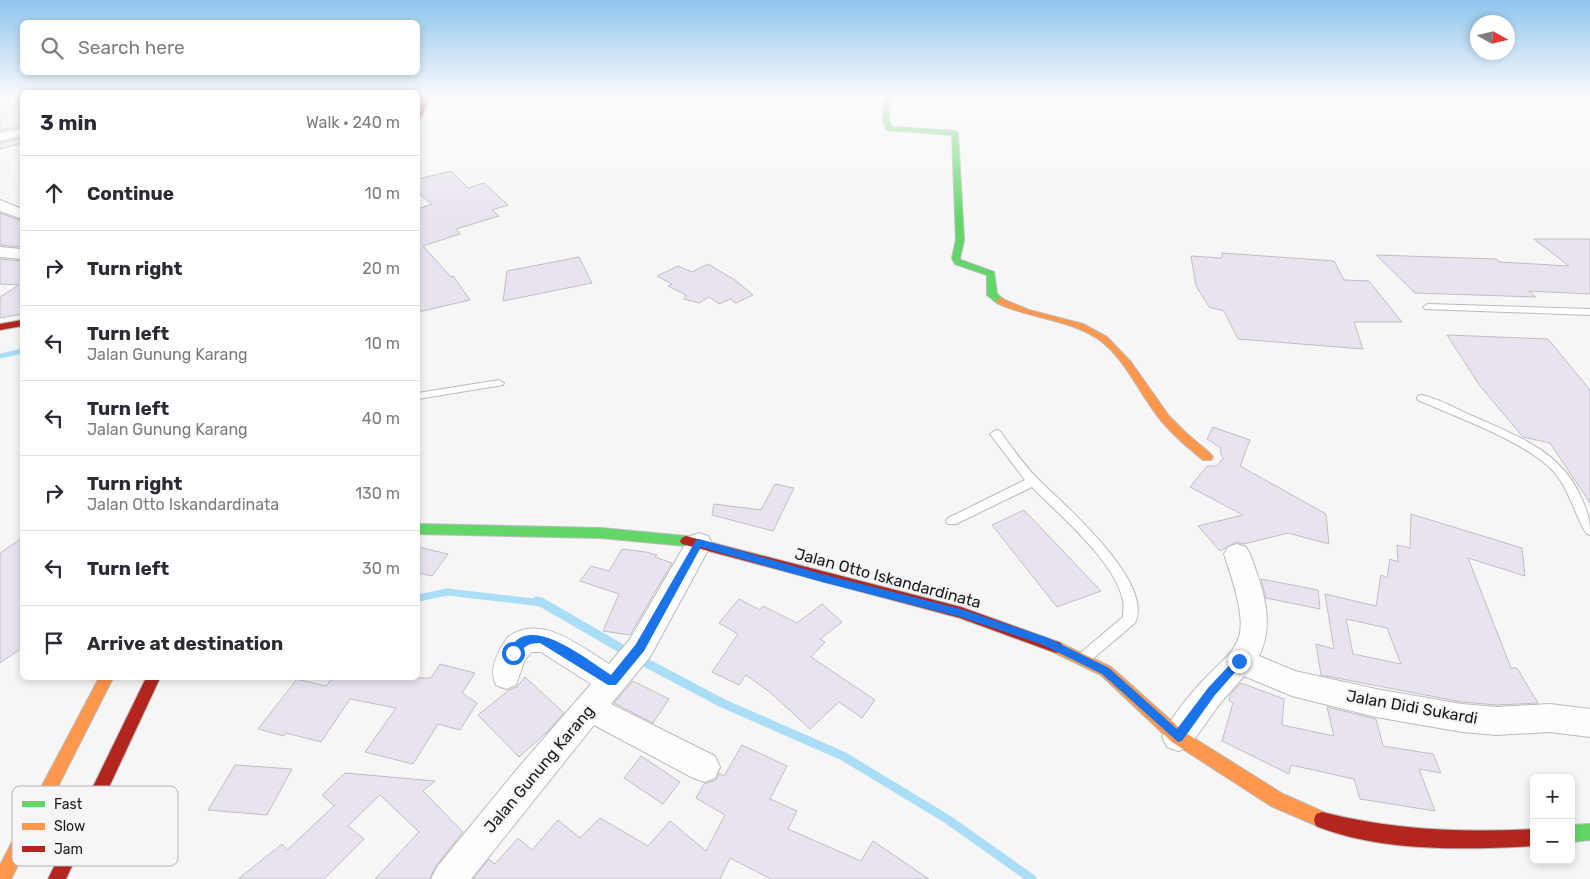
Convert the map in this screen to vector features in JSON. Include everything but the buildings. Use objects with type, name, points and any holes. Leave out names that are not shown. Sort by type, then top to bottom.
[{"type":"main road","points":[[955,137],[960,240],[956,258],[958,262],[991,274],[992,295],[1002,302],[1026,311],[1084,327],[1100,336],[1141,381],[1169,423],[1207,457]]},
{"type":"main road","points":[[0,327],[20,323]]},
{"type":"main road","name":"Jalan Otto Iskandardinata","points":[[420,529],[619,534],[699,543],[822,578],[970,616],[1044,641],[1106,671],[1178,737],[1277,800],[1317,818],[1355,830],[1438,840],[1496,840],[1530,837]]},
{"type":"main road","points":[[50,786],[105,680]]},
{"type":"main road","points":[[101,786],[152,680]]},
{"type":"main road","points":[[1575,834],[1590,832]]},
{"type":"main road","points":[[2,879],[12,860]]},
{"type":"main road","points":[[57,879],[63,866]]},
{"type":"street","points":[[0,205],[20,213]]},
{"type":"street","points":[[0,252],[20,254]]},
{"type":"street","name":"Jalan Gunung Karang","points":[[449,879],[529,779],[627,663],[699,543]]},
{"type":"street","points":[[1178,737],[1211,692],[1239,661],[1253,638],[1249,594],[1237,554]]},
{"type":"street","points":[[506,676],[508,661],[516,648],[530,639],[540,639],[627,663]]},
{"type":"street","name":"Jalan Didi Sukardi","points":[[1239,661],[1292,683],[1386,705],[1462,718],[1498,721],[1550,718],[1590,723]]},
{"type":"street","points":[[590,708],[704,767]]},
{"type":"lane","points":[[1428,307],[1590,312]]},
{"type":"lane","points":[[420,396],[499,383]]},
{"type":"lane","points":[[1422,398],[1523,446],[1548,460],[1563,475],[1590,530]]},
{"type":"lane","points":[[996,434],[1032,481],[1092,541],[1113,567],[1131,600],[1130,619],[1083,659]]},
{"type":"lane","points":[[952,521],[1032,481]]},
{"type":"path","points":[[0,163],[12,170],[0,174]]},
{"type":"waterway","points":[[0,356],[20,351]]},
{"type":"waterway","points":[[420,598],[447,592],[542,603]]},
{"type":"waterway","points":[[536,601],[541,602],[629,653]]},
{"type":"waterway","points":[[639,659],[722,703],[843,756],[947,819],[1032,879]]},
{"type":"traffic: fast","points":[[955,137],[960,240],[956,258],[958,262],[991,274],[992,295],[1000,301]]},
{"type":"traffic: fast","points":[[420,529],[601,533],[686,541]]},
{"type":"traffic: fast","points":[[1575,834],[1590,832]]},
{"type":"traffic: slow","points":[[1000,301],[1026,312],[1080,326],[1104,339],[1128,364],[1153,403],[1170,425],[1207,457]]},
{"type":"traffic: slow","points":[[1056,647],[1106,671],[1178,737],[1277,800],[1322,820]]},
{"type":"traffic: slow","points":[[50,786],[105,680]]},
{"type":"traffic: slow","points":[[2,879],[12,860]]},
{"type":"traffic: jam","points":[[0,327],[20,323]]},
{"type":"traffic: jam","points":[[686,541],[961,613],[1056,647]]},
{"type":"traffic: jam","points":[[101,786],[152,680]]},
{"type":"traffic: jam","points":[[1322,820],[1374,832],[1427,839],[1481,840],[1530,837]]},
{"type":"traffic: jam","points":[[57,879],[63,866]]},
{"type":"route","points":[[513,653],[521,643],[530,639],[540,639],[612,681],[640,648],[699,543],[822,578],[961,613],[1044,641],[1106,671],[1178,737],[1211,692],[1239,661]]}]
